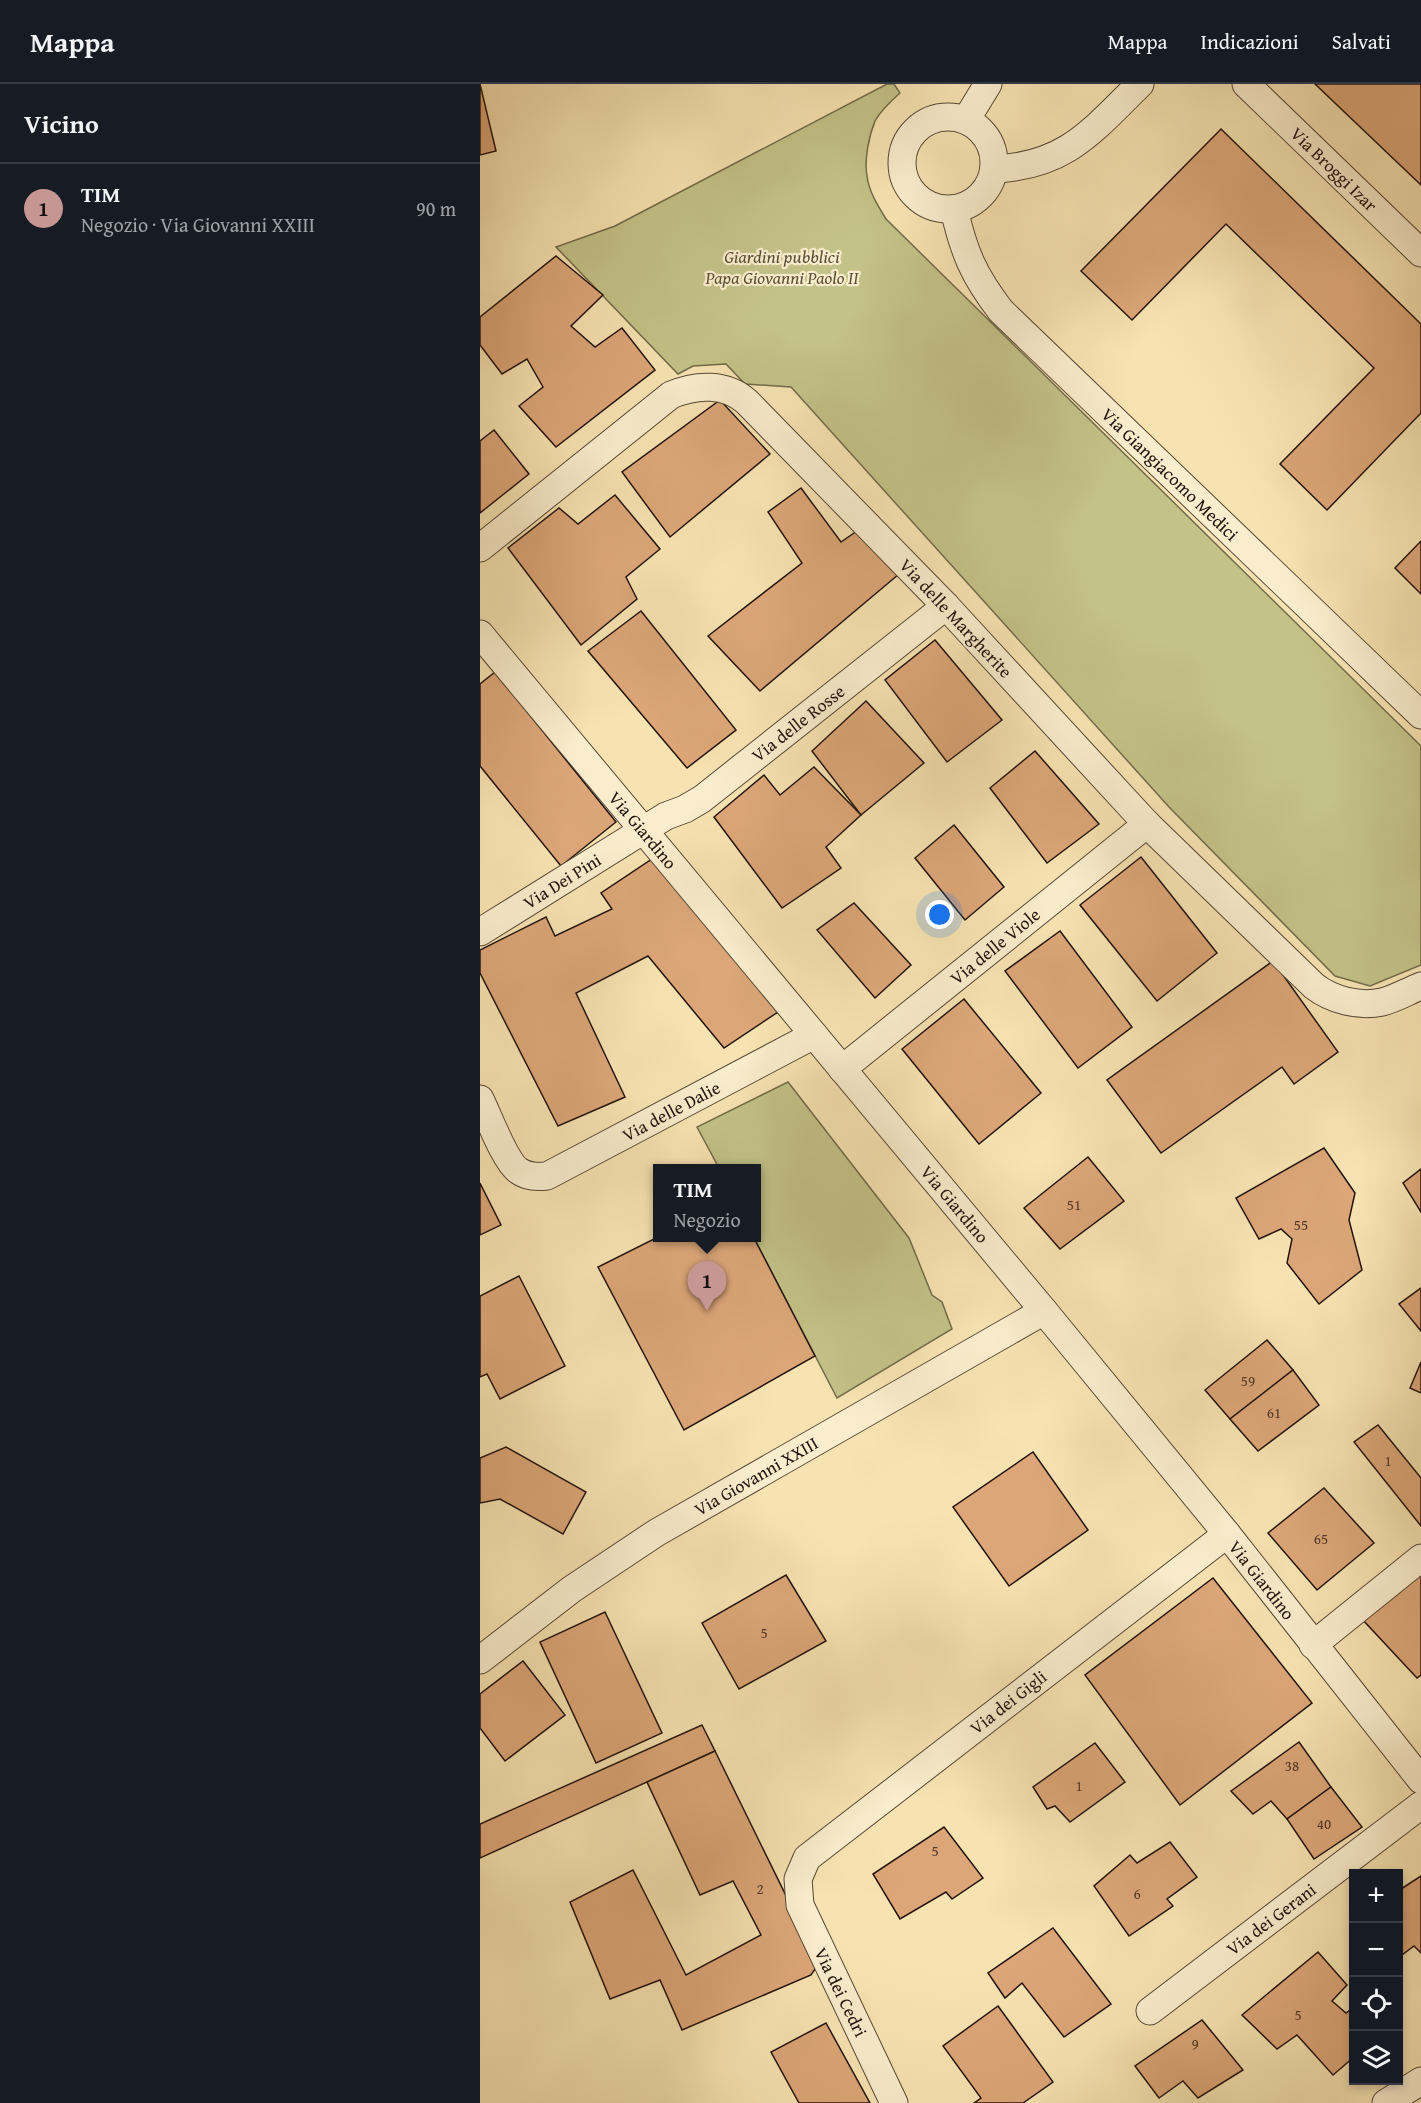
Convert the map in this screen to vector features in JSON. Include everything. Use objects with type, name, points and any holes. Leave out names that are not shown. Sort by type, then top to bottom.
[{"type":"street","points":[[966,120],[988,84]]},
{"type":"street","points":[[994,169],[1030,165],[1052,158],[1071,148],[1089,134],[1140,84]]},
{"type":"street","name":"Via Broggi Izar","points":[[1246,84],[1421,253]]},
{"type":"street","points":[[952,116],[966,120],[979,128],[989,140],[994,154],[994,169],[990,183],[981,196],[969,205],[954,209],[938,208],[924,203],[912,193],[904,179],[901,164],[903,148],[910,135],[922,124],[936,118],[952,116]]},
{"type":"street","name":"Via Giangiacomo Medici","points":[[954,209],[969,263],[981,285],[1001,311],[1421,715]]},
{"type":"street","name":"Via delle Margherite","points":[[480,548],[671,395],[693,388],[718,388],[732,391],[747,402],[945,606],[1147,824],[1321,991],[1344,1000],[1370,1004],[1388,1000],[1421,986]]},
{"type":"street","name":"Via delle Rosse","points":[[644,831],[666,816],[702,799],[945,606]]},
{"type":"street","name":"Via Giardino","points":[[485,650],[644,831],[1044,1311],[1227,1534],[1421,1780]]},
{"type":"street","name":"Via delle Viole","points":[[842,1069],[1147,824]]},
{"type":"street","name":"Via Dei Pini","points":[[480,932],[644,831]]},
{"type":"street","name":"Via delle Dalie","points":[[480,1099],[513,1167],[525,1174],[537,1177],[555,1173],[814,1035]]},
{"type":"street","name":"Via Giovanni XXIII","points":[[480,1660],[572,1589],[639,1543],[1044,1311]]},
{"type":"street","name":"Via dei Gigli","points":[[798,1879],[807,1858],[814,1851],[1227,1534]]},
{"type":"street","points":[[1313,1645],[1421,1558]]},
{"type":"street","name":"Via dei Gerani","points":[[1150,2011],[1421,1805]]},
{"type":"street","name":"Via dei Cedri","points":[[798,1879],[803,1914],[894,2103]]},
{"type":"street","points":[[1386,2103],[1421,2081]]},
{"type":"green space","name":"Giardini pubblici Papa Giovanni Paolo II","points":[[887,84],[894,84],[900,93],[883,109],[875,121],[866,163],[870,188],[886,219],[1421,746],[1421,965],[1370,986],[1335,976],[1169,807],[791,387],[745,384],[726,364],[693,366],[678,374],[556,247],[615,226]]},
{"type":"green space","points":[[788,1082],[909,1238],[932,1295],[942,1302],[952,1329],[837,1398],[756,1242],[761,1242],[761,1164],[717,1164],[697,1127]]},
{"type":"building","points":[[480,84],[496,151],[480,155]]},
{"type":"building","points":[[1315,84],[1421,84],[1421,185]]},
{"type":"building","points":[[1221,129],[1421,324],[1421,413],[1327,510],[1280,464],[1374,368],[1226,224],[1132,320],[1081,271]]},
{"type":"building","points":[[556,256],[603,295],[571,326],[595,347],[622,328],[655,370],[556,447],[519,406],[543,387],[527,359],[502,374],[480,345],[480,317]]},
{"type":"building","points":[[720,400],[770,454],[670,537],[622,472]]},
{"type":"building","points":[[494,430],[529,474],[480,513],[480,441]]},
{"type":"building","points":[[801,488],[841,542],[857,531],[899,574],[760,691],[708,636],[802,563],[768,512]]},
{"type":"building","points":[[615,495],[660,549],[626,577],[637,599],[581,645],[508,548],[559,508],[578,524]]},
{"type":"building","points":[[1421,541],[1421,594],[1395,568]]},
{"type":"building","points":[[641,611],[736,730],[687,768],[588,651]]},
{"type":"building","points":[[935,640],[1002,720],[947,762],[885,680]]},
{"type":"building","points":[[495,672],[616,822],[561,866],[480,766],[480,684]]},
{"type":"building","points":[[866,701],[924,763],[861,815],[812,751]]},
{"type":"building","points":[[1035,751],[1099,824],[1047,863],[990,788]]},
{"type":"building","points":[[814,767],[861,815],[826,847],[841,868],[782,908],[714,817],[764,775],[780,795]]},
{"type":"building","points":[[954,825],[1004,887],[965,920],[915,858]]},
{"type":"building","points":[[655,857],[781,1010],[724,1048],[648,956],[576,993],[625,1097],[558,1126],[480,973],[480,950],[546,917],[555,936],[612,909],[601,893]]},
{"type":"building","points":[[1141,857],[1217,953],[1157,1001],[1080,905]]},
{"type":"building","points":[[854,903],[911,965],[875,998],[817,930]]},
{"type":"building","points":[[1060,931],[1132,1027],[1078,1068],[1005,971]]},
{"type":"building","points":[[1273,961],[1338,1052],[1294,1084],[1282,1067],[1161,1153],[1107,1080]]},
{"type":"building","points":[[964,999],[1041,1093],[979,1144],[902,1049]]},
{"type":"building","points":[[1324,1148],[1355,1193],[1349,1220],[1362,1270],[1319,1304],[1287,1263],[1292,1239],[1281,1229],[1259,1239],[1236,1198]]},
{"type":"building","points":[[1088,1157],[1124,1201],[1060,1249],[1024,1208]]},
{"type":"building","points":[[1421,1169],[1421,1212],[1403,1183]]},
{"type":"building","points":[[480,1183],[501,1225],[480,1235]]},
{"type":"building","points":[[653,1240],[653,1242],[756,1242],[815,1356],[684,1430],[598,1267]]},
{"type":"building","points":[[519,1276],[565,1366],[500,1399],[487,1374],[480,1377],[480,1296]]},
{"type":"building","points":[[1421,1288],[1421,1331],[1399,1304]]},
{"type":"building","points":[[1267,1340],[1293,1370],[1230,1419],[1205,1390]]},
{"type":"building","points":[[1421,1362],[1421,1393],[1410,1388]]},
{"type":"building","points":[[1293,1370],[1319,1405],[1258,1451],[1230,1419]]},
{"type":"building","points":[[1378,1425],[1421,1478],[1421,1526],[1354,1442]]},
{"type":"building","points":[[506,1447],[586,1492],[563,1534],[500,1499],[480,1503],[480,1458]]},
{"type":"building","points":[[1033,1452],[1088,1530],[1009,1586],[953,1507]]},
{"type":"building","points":[[1324,1488],[1374,1543],[1317,1590],[1268,1533]]},
{"type":"building","points":[[786,1575],[826,1641],[739,1689],[702,1623]]},
{"type":"building","points":[[1421,1575],[1421,1675],[1417,1678],[1362,1619]]},
{"type":"building","points":[[1213,1578],[1312,1703],[1180,1805],[1085,1675]]},
{"type":"building","points":[[605,1612],[662,1733],[596,1763],[540,1642]]},
{"type":"building","points":[[523,1661],[565,1715],[505,1761],[480,1728],[480,1694]]},
{"type":"building","points":[[702,1725],[715,1751],[480,1858],[480,1824]]},
{"type":"building","points":[[1299,1742],[1331,1787],[1287,1819],[1271,1801],[1253,1814],[1231,1791]]},
{"type":"building","points":[[1095,1743],[1125,1782],[1070,1822],[1055,1806],[1047,1809],[1033,1787]]},
{"type":"building","points":[[715,1751],[819,1963],[811,1975],[682,2030],[660,1980],[610,1999],[570,1902],[633,1870],[686,1975],[761,1935],[733,1881],[700,1895],[647,1782]]},
{"type":"building","points":[[1331,1787],[1362,1827],[1314,1859],[1287,1819]]},
{"type":"building","points":[[944,1827],[983,1878],[952,1899],[946,1892],[900,1919],[873,1874]]},
{"type":"building","points":[[1170,1842],[1197,1877],[1167,1899],[1173,1906],[1129,1936],[1094,1886],[1130,1855],[1137,1863]]},
{"type":"building","points":[[1421,1876],[1421,1953],[1414,1946],[1403,1954],[1403,1888]]},
{"type":"building","points":[[1053,1928],[1111,2004],[1064,2037],[1022,1983],[1005,1998],[988,1973]]},
{"type":"building","points":[[1318,1952],[1347,1985],[1332,2001],[1346,2013],[1349,2011],[1349,2061],[1333,2075],[1297,2035],[1277,2049],[1242,2015]]},
{"type":"building","points":[[998,2006],[1053,2082],[1023,2103],[974,2103],[981,2098],[943,2046]]},
{"type":"building","points":[[1202,2020],[1243,2070],[1198,2098],[1183,2081],[1159,2098],[1135,2066]]},
{"type":"building","points":[[826,2023],[870,2103],[799,2103],[771,2052]]},
{"type":"place","name":"TIM","points":[[707,1311]]}]
